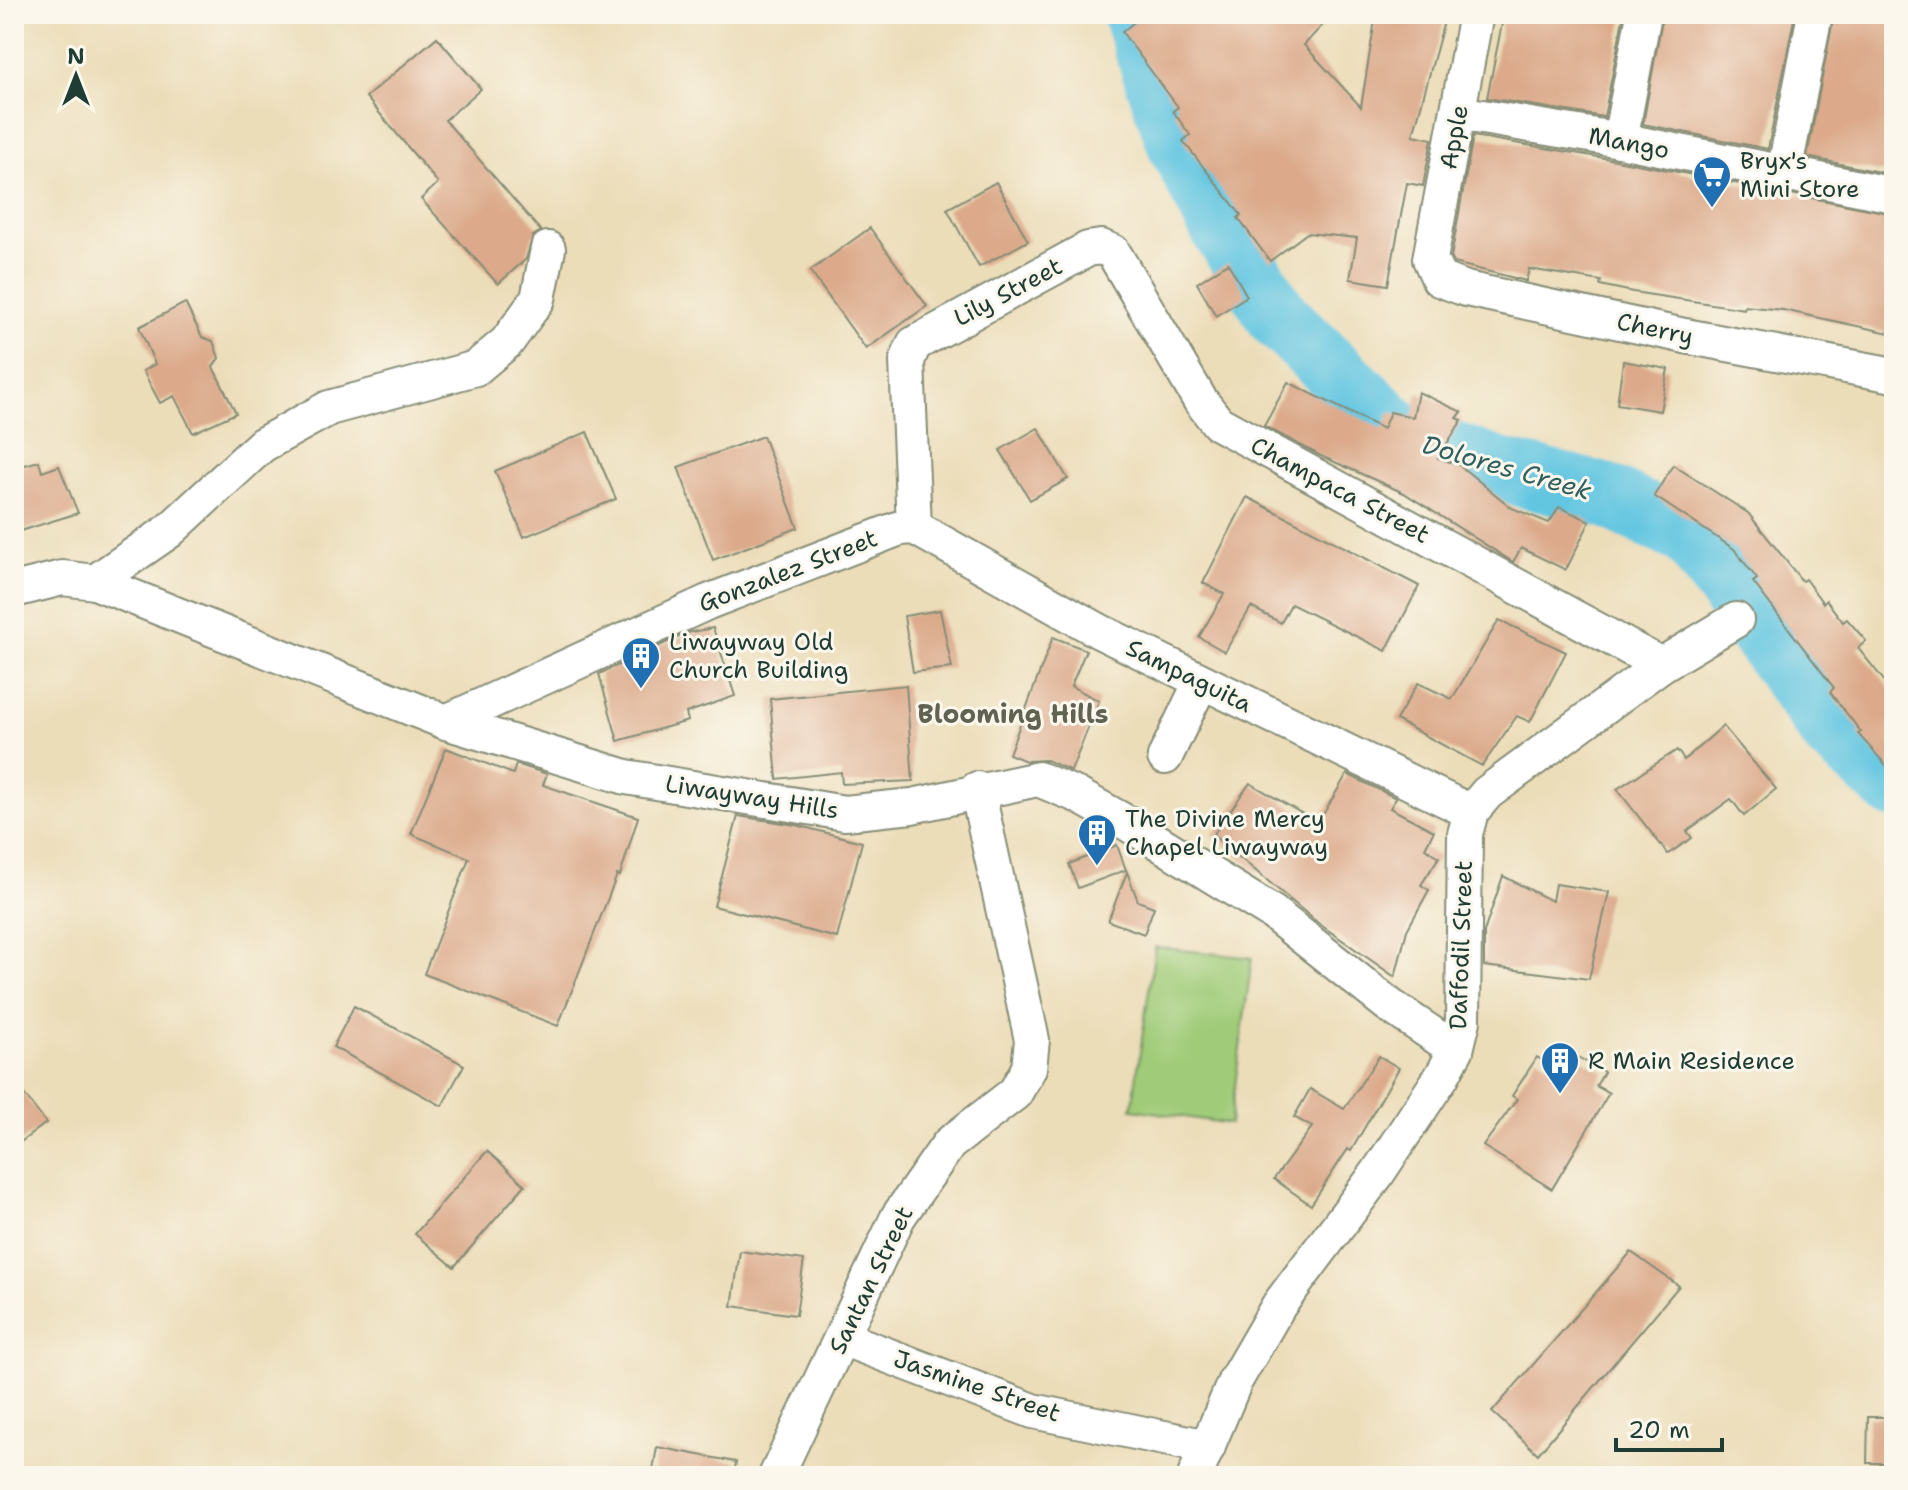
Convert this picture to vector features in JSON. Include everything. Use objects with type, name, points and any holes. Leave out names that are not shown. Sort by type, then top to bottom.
[{"type":"street","name":"Apple","points":[[1430,259],[1476,14]]},
{"type":"street","points":[[1620,140],[1644,14]]},
{"type":"street","points":[[1784,173],[1815,14]]},
{"type":"street","name":"Mango","points":[[1458,113],[1620,140],[1894,195]]},
{"type":"street","name":"Champaca Street","points":[[1088,249],[1101,247],[1113,252],[1200,400],[1218,423],[1661,665]]},
{"type":"street","points":[[95,582],[169,531],[262,445],[329,408],[476,368],[507,342],[538,299],[548,249]]},
{"type":"street","name":"Lily Street","points":[[914,527],[907,361],[914,344],[1088,249]]},
{"type":"street","name":"Cherry","points":[[1430,259],[1439,279],[1466,289],[1685,336],[1894,375]]},
{"type":"street","name":"Sampaguita","points":[[914,527],[1099,631],[1471,812]]},
{"type":"street","name":"Gonzalez Street","points":[[446,722],[708,602],[900,528],[914,527]]},
{"type":"street","name":"Liwayway Hills","points":[[14,590],[62,578],[95,582],[446,722],[626,777],[845,813],[912,806],[977,789],[1038,779],[1077,795],[1273,913],[1389,1005],[1456,1050]]},
{"type":"street","points":[[1471,812],[1487,793],[1661,665],[1736,620]]},
{"type":"street","points":[[1165,757],[1201,682]]},
{"type":"street","name":"Santan Street","points":[[776,1476],[898,1217],[949,1144],[1015,1093],[1029,1068],[1032,1040],[977,789]]},
{"type":"street","name":"Daffodil Street","points":[[1202,1462],[1235,1381],[1279,1305],[1377,1174],[1456,1050],[1463,1021],[1465,834],[1471,812]]},
{"type":"street","name":"Jasmine Street","points":[[842,1338],[1033,1411],[1202,1462]]},
{"type":"green space","points":[[1155,947],[1252,958],[1230,1124],[1132,1109]]},
{"type":"building","points":[[1144,14],[1333,14],[1304,45],[1361,107],[1376,14],[1446,14],[1413,135],[1432,139],[1423,186],[1407,183],[1388,285],[1350,279],[1357,238],[1307,233],[1270,261],[1238,218],[1241,215],[1183,141],[1190,135],[1173,111],[1178,107],[1122,32]]},
{"type":"building","points":[[1504,14],[1624,14],[1604,117],[1487,98]]},
{"type":"building","points":[[1663,14],[1795,14],[1768,149],[1643,124]]},
{"type":"building","points":[[1834,14],[1894,14],[1894,175],[1807,157]]},
{"type":"building","points":[[437,37],[481,89],[445,120],[541,231],[533,236],[526,259],[498,284],[421,199],[438,183],[366,97]]},
{"type":"building","points":[[1473,136],[1616,160],[1894,214],[1894,334],[1783,310],[1745,306],[1744,309],[1633,292],[1600,285],[1601,281],[1529,269],[1526,281],[1454,263],[1451,257]]},
{"type":"building","points":[[996,182],[1028,241],[979,267],[947,209]]},
{"type":"building","points":[[870,228],[927,306],[866,349],[810,271]]},
{"type":"building","points":[[1228,263],[1247,296],[1216,316],[1197,283]]},
{"type":"building","points":[[185,303],[202,337],[213,341],[219,358],[213,367],[236,413],[193,433],[174,396],[160,403],[143,371],[155,364],[139,327]]},
{"type":"building","points":[[1623,361],[1668,369],[1660,411],[1617,404]]},
{"type":"building","points":[[1288,382],[1383,429],[1390,412],[1413,417],[1418,392],[1462,412],[1457,418],[1462,420],[1438,458],[1459,465],[1512,508],[1549,523],[1559,507],[1590,521],[1566,570],[1521,548],[1513,562],[1404,493],[1319,455],[1264,426]]},
{"type":"building","points":[[1038,428],[1068,479],[1030,500],[1000,450]]},
{"type":"building","points":[[587,432],[616,499],[524,537],[495,471]]},
{"type":"building","points":[[763,436],[798,528],[713,560],[678,467]]},
{"type":"building","points":[[39,461],[42,472],[59,466],[78,513],[14,533],[14,468]]},
{"type":"building","points":[[1673,465],[1748,513],[1802,581],[1805,579],[1823,603],[1826,600],[1843,622],[1847,619],[1866,641],[1858,648],[1894,693],[1894,774],[1858,734],[1861,732],[1830,692],[1834,688],[1753,582],[1757,579],[1734,549],[1654,496]]},
{"type":"building","points":[[1247,497],[1419,586],[1386,651],[1291,604],[1281,623],[1251,607],[1225,652],[1199,637],[1224,594],[1203,583]]},
{"type":"building","points":[[940,610],[952,668],[913,672],[904,616]]},
{"type":"building","points":[[1499,620],[1566,652],[1530,722],[1517,716],[1482,766],[1396,720],[1418,683],[1452,699]]},
{"type":"building","points":[[713,628],[735,696],[686,713],[688,721],[618,741],[599,674],[687,633]]},
{"type":"building","points":[[1053,637],[1086,650],[1071,686],[1099,701],[1071,771],[1046,760],[1026,761],[1009,754]]},
{"type":"building","points":[[906,685],[913,781],[842,784],[841,772],[777,779],[770,699]]},
{"type":"building","points":[[1723,726],[1776,789],[1744,816],[1731,799],[1687,831],[1692,838],[1668,854],[1617,789],[1677,750],[1684,760]]},
{"type":"building","points":[[446,748],[513,774],[516,764],[547,774],[543,785],[638,817],[620,876],[617,875],[558,1026],[424,974],[469,858],[411,834]]},
{"type":"building","points":[[1347,774],[1396,798],[1390,808],[1434,831],[1425,848],[1439,857],[1421,885],[1429,890],[1407,930],[1395,977],[1318,923],[1213,835],[1250,783],[1318,823]]},
{"type":"building","points":[[738,816],[796,825],[862,842],[837,938],[714,906]]},
{"type":"building","name":"The Divine Mercy Chapel Liwayway","points":[[1117,845],[1126,870],[1078,888],[1069,864]]},
{"type":"building","points":[[1127,872],[1138,901],[1154,907],[1144,934],[1108,921]]},
{"type":"building","points":[[1503,876],[1552,901],[1555,884],[1609,892],[1589,979],[1484,966],[1484,932]]},
{"type":"building","points":[[354,1006],[464,1065],[442,1106],[333,1047]]},
{"type":"building","points":[[1569,1052],[1604,1072],[1596,1086],[1609,1093],[1552,1189],[1483,1146],[1517,1099],[1512,1096],[1537,1057],[1558,1070]]},
{"type":"building","points":[[1379,1056],[1399,1068],[1351,1151],[1348,1149],[1311,1205],[1274,1179],[1312,1127],[1294,1117],[1310,1089],[1344,1109]]},
{"type":"building","points":[[14,1081],[46,1123],[14,1147]]},
{"type":"building","points":[[487,1151],[525,1185],[454,1267],[415,1234]]},
{"type":"building","points":[[740,1251],[804,1260],[796,1315],[732,1306]]},
{"type":"building","points":[[1631,1252],[1679,1286],[1538,1454],[1492,1412]]},
{"type":"building","points":[[1868,1417],[1894,1417],[1894,1463],[1867,1463]]},
{"type":"building","points":[[657,1447],[736,1462],[734,1476],[652,1476]]},
{"type":"waterway","name":"Dolores Creek","points":[[1134,14],[1179,144],[1221,227],[1279,318],[1402,436],[1499,470],[1605,495],[1690,535],[1834,734],[1894,787]]},
{"type":"place","name":"Bryx's Mini Store","points":[[1712,209]]},
{"type":"place","name":"Liwayway Old Church Building","points":[[641,690]]},
{"type":"place","name":"The Divine Mercy Chapel Liwayway","points":[[1097,867]]},
{"type":"place","name":"R Main Residence","points":[[1560,1095]]},
{"type":"district","name":"Blooming Hills","points":[[1013,713]]}]
